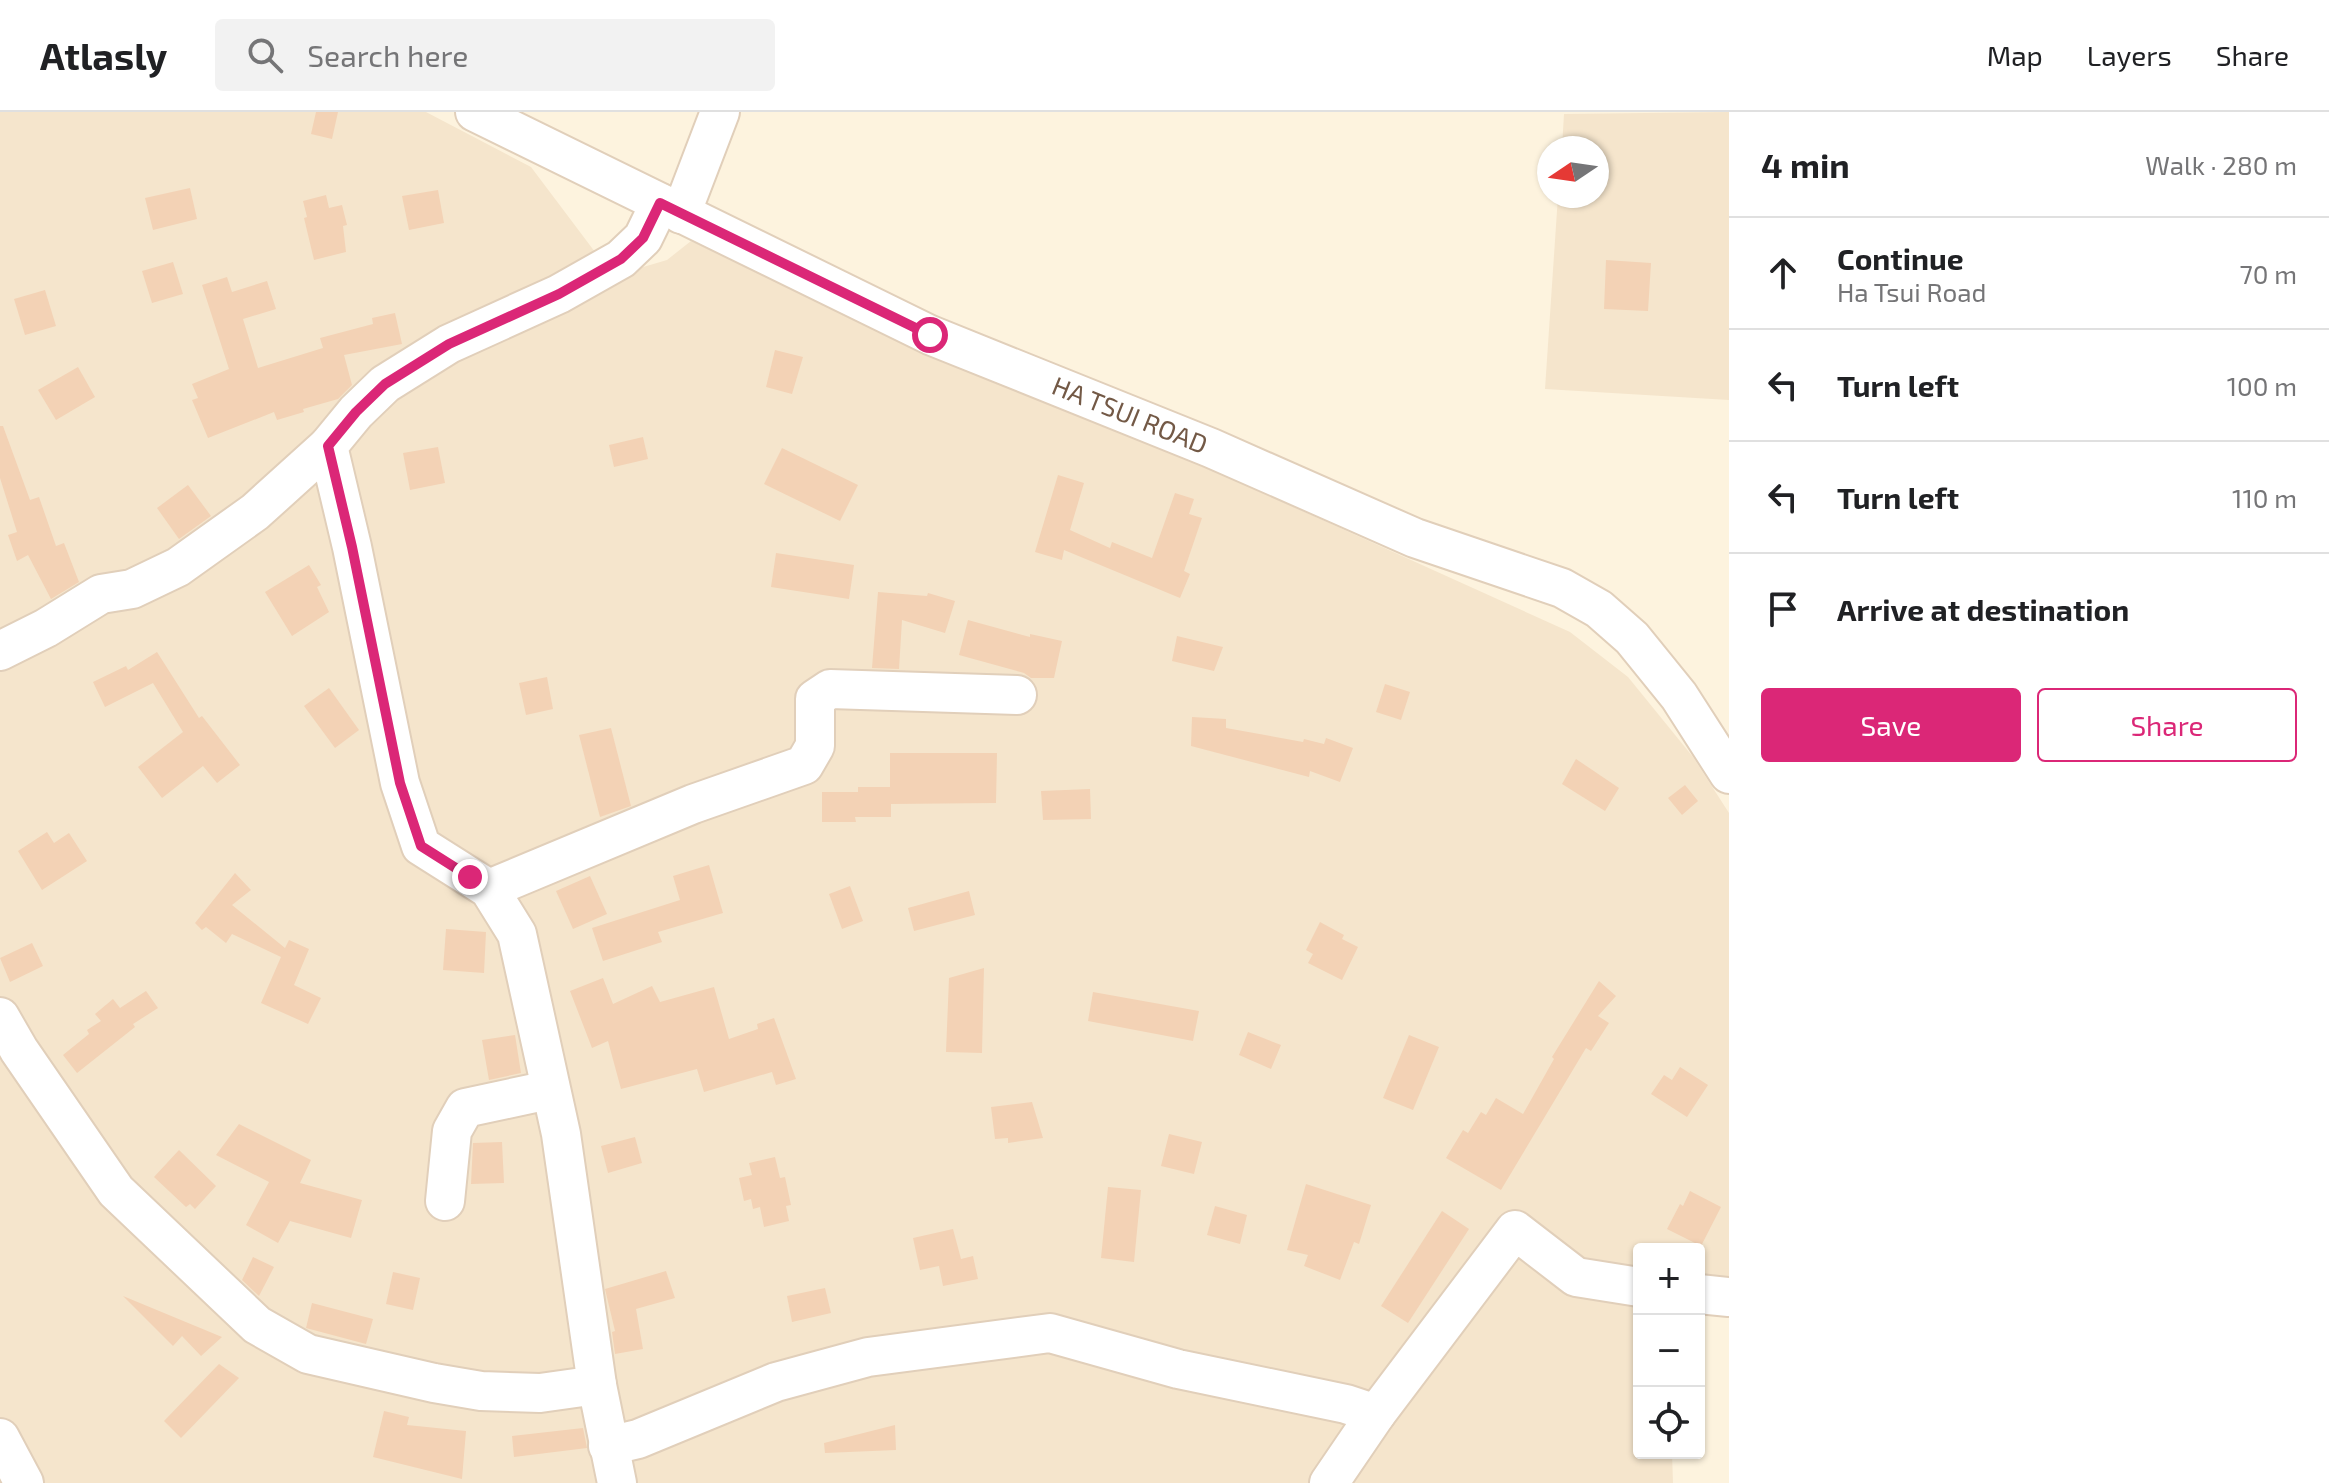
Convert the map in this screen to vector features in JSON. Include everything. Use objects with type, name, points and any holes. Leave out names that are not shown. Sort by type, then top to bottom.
[{"type":"street","name":"HA TSUI ROAD","points":[[475,112],[930,335],[1211,448],[1415,538],[1562,588],[1599,609],[1632,638],[1679,696],[1729,774]]},
{"type":"street","points":[[0,651],[46,628],[101,594],[132,589],[178,567],[255,512],[328,446],[385,384],[449,344],[559,294],[621,259],[671,208],[720,112]]},
{"type":"street","points":[[328,446],[400,783],[421,846],[489,889],[517,934],[561,1134],[597,1385],[617,1483]]},
{"type":"street","points":[[489,889],[693,804],[804,765],[815,746],[815,699],[830,689],[1017,695]]},
{"type":"street","points":[[0,1017],[19,1050],[116,1191],[257,1325],[308,1354],[434,1383],[481,1391],[540,1393],[597,1385]]},
{"type":"street","points":[[445,1201],[452,1131],[465,1108],[549,1090]]},
{"type":"street","points":[[1329,1483],[1376,1414],[1515,1230],[1576,1277],[1633,1286]]},
{"type":"street","points":[[1705,1295],[1729,1297]]},
{"type":"street","points":[[608,1446],[638,1439],[776,1382],[868,1357],[1050,1333],[1178,1369],[1346,1404],[1376,1414]]},
{"type":"street","points":[[0,1438],[24,1483]]},
{"type":"shaded area","points":[[0,112],[426,112],[531,167],[595,252],[633,270],[667,260],[691,241],[872,324],[1223,475],[1570,632],[1628,677],[1693,757],[1729,813],[1729,1316],[1705,1315],[1705,1243],[1633,1243],[1633,1459],[1672,1459],[1673,1483],[0,1483]]},
{"type":"shaded area","points":[[1729,112],[1729,400],[1545,389],[1557,208],[1609,208],[1609,136],[1563,136],[1564,114]]},
{"type":"building","points":[[316,112],[338,112],[332,139],[311,134]]},
{"type":"building","points":[[190,188],[197,219],[153,230],[145,198]]},
{"type":"building","points":[[438,190],[444,223],[409,230],[402,196]]},
{"type":"building","points":[[326,195],[329,208],[342,205],[347,225],[343,226],[346,252],[314,260],[303,201]]},
{"type":"building","points":[[1606,260],[1651,263],[1648,311],[1604,309]]},
{"type":"building","points":[[173,262],[183,294],[152,303],[142,271]]},
{"type":"building","points":[[227,277],[232,292],[267,281],[276,309],[243,319],[258,368],[323,348],[320,338],[373,324],[372,318],[395,313],[402,344],[344,355],[352,385],[338,399],[277,420],[274,412],[208,438],[192,400],[198,398],[192,384],[229,369],[202,285]]},
{"type":"building","points":[[45,290],[56,326],[25,335],[14,299]]},
{"type":"building","points":[[775,350],[803,357],[792,394],[766,387]]},
{"type":"building","points":[[78,367],[95,397],[56,420],[38,390]]},
{"type":"building","points":[[0,426],[3,426],[30,500],[39,497],[56,546],[64,543],[79,582],[51,599],[28,555],[17,561],[8,535],[17,532],[0,478]]},
{"type":"building","points":[[643,437],[648,459],[614,467],[609,445]]},
{"type":"building","points":[[438,447],[445,483],[410,490],[403,453]]},
{"type":"building","points":[[782,448],[858,485],[840,521],[764,484]]},
{"type":"building","points":[[1058,475],[1084,483],[1070,530],[1110,548],[1112,542],[1152,558],[1175,493],[1194,499],[1189,514],[1202,518],[1184,571],[1190,574],[1180,598],[1064,550],[1062,560],[1035,552]]},
{"type":"building","points":[[188,485],[211,516],[179,539],[157,508]]},
{"type":"building","points":[[776,553],[854,565],[849,599],[771,587]]},
{"type":"building","points":[[309,565],[321,585],[317,587],[329,612],[292,636],[265,592]]},
{"type":"building","points":[[878,592],[927,596],[928,593],[955,601],[945,633],[902,620],[899,669],[872,668]]},
{"type":"building","points":[[968,620],[1030,637],[1030,634],[1062,641],[1054,678],[1031,678],[1024,673],[959,655]]},
{"type":"building","points":[[1177,636],[1223,647],[1214,671],[1172,661]]},
{"type":"building","points":[[157,652],[199,718],[202,716],[240,765],[217,783],[203,766],[162,798],[138,767],[183,732],[153,683],[105,707],[93,682],[126,666],[128,670]]},
{"type":"building","points":[[547,677],[553,709],[526,715],[519,683]]},
{"type":"building","points":[[1385,684],[1410,692],[1401,720],[1376,712]]},
{"type":"building","points":[[329,688],[359,730],[335,748],[304,706]]},
{"type":"building","points":[[1192,717],[1226,719],[1226,728],[1303,742],[1304,739],[1324,744],[1326,738],[1353,748],[1340,782],[1310,771],[1309,777],[1191,746]]},
{"type":"building","points":[[611,728],[631,806],[600,817],[579,735]]},
{"type":"building","points":[[890,753],[997,753],[996,803],[891,804],[891,817],[855,817],[856,822],[822,822],[822,792],[858,792],[858,787],[890,787]]},
{"type":"building","points":[[1576,759],[1619,788],[1605,811],[1562,784]]},
{"type":"building","points":[[1685,785],[1698,801],[1682,815],[1668,798]]},
{"type":"building","points":[[1090,789],[1091,819],[1043,820],[1041,791]]},
{"type":"building","points":[[47,832],[54,843],[69,833],[87,861],[42,890],[18,851]]},
{"type":"building","points":[[709,865],[723,913],[658,932],[662,942],[603,961],[592,928],[680,900],[673,876]]},
{"type":"building","points":[[235,873],[251,890],[232,905],[285,948],[289,940],[309,949],[294,985],[321,998],[308,1024],[261,1003],[281,957],[232,934],[226,943],[206,927],[202,930],[195,923]]},
{"type":"building","points":[[590,876],[607,914],[573,929],[556,891]]},
{"type":"building","points":[[850,886],[863,921],[842,929],[829,894]]},
{"type":"building","points":[[969,891],[975,915],[914,931],[908,908]]},
{"type":"building","points":[[1320,922],[1358,947],[1342,980],[1308,963],[1313,954],[1306,950]]},
{"type":"building","points":[[446,929],[486,932],[484,973],[443,970]]},
{"type":"building","points":[[32,943],[43,966],[10,982],[0,958]]},
{"type":"building","points":[[984,968],[982,1053],[946,1052],[949,978]]},
{"type":"building","points":[[603,978],[613,1004],[652,986],[660,1002],[714,987],[729,1039],[758,1029],[757,1024],[774,1018],[796,1079],[776,1085],[772,1072],[704,1092],[697,1069],[621,1089],[608,1041],[592,1048],[570,991]]},
{"type":"building","points":[[1599,981],[1616,996],[1598,1016],[1609,1023],[1591,1051],[1586,1048],[1501,1190],[1446,1158],[1463,1130],[1468,1133],[1481,1112],[1486,1115],[1496,1098],[1523,1114],[1554,1059],[1552,1057]]},
{"type":"building","points":[[146,991],[158,1008],[133,1024],[135,1027],[77,1073],[63,1055],[89,1034],[87,1030],[101,1021],[95,1014],[113,999],[120,1008]]},
{"type":"building","points":[[1093,992],[1199,1011],[1193,1041],[1088,1021]]},
{"type":"building","points":[[1248,1032],[1281,1045],[1271,1069],[1239,1055]]},
{"type":"building","points":[[515,1035],[521,1073],[489,1080],[482,1040]]},
{"type":"building","points":[[1409,1035],[1439,1047],[1413,1110],[1383,1098]]},
{"type":"building","points":[[1680,1067],[1708,1085],[1687,1117],[1651,1094],[1664,1075],[1672,1080]]},
{"type":"building","points":[[1032,1102],[1043,1138],[1008,1143],[1008,1138],[995,1139],[991,1107]]},
{"type":"building","points":[[239,1124],[311,1160],[300,1183],[362,1200],[351,1238],[290,1221],[278,1243],[246,1225],[269,1182],[216,1155]]},
{"type":"building","points":[[1169,1134],[1202,1142],[1194,1174],[1161,1166]]},
{"type":"building","points":[[635,1137],[642,1163],[608,1173],[601,1146]]},
{"type":"building","points":[[502,1142],[504,1183],[471,1184],[473,1143]]},
{"type":"building","points":[[179,1150],[216,1186],[195,1209],[190,1204],[186,1207],[154,1177]]},
{"type":"building","points":[[775,1157],[780,1178],[785,1177],[791,1205],[786,1206],[789,1221],[764,1227],[760,1207],[753,1209],[751,1199],[744,1201],[739,1178],[752,1175],[749,1163]]},
{"type":"building","points":[[1306,1184],[1371,1205],[1359,1244],[1354,1242],[1340,1280],[1304,1266],[1308,1255],[1287,1250]]},
{"type":"building","points":[[1108,1187],[1141,1190],[1134,1262],[1101,1258]]},
{"type":"building","points":[[1690,1191],[1721,1207],[1703,1243],[1695,1243],[1667,1229],[1680,1204],[1683,1206]]},
{"type":"building","points":[[1215,1206],[1247,1215],[1240,1244],[1207,1235]]},
{"type":"building","points":[[1442,1211],[1469,1229],[1408,1323],[1381,1306]]},
{"type":"building","points":[[953,1229],[961,1259],[973,1256],[978,1279],[943,1286],[939,1266],[920,1270],[913,1238]]},
{"type":"building","points":[[253,1257],[274,1267],[259,1296],[242,1280]]},
{"type":"building","points":[[666,1271],[675,1298],[636,1309],[643,1349],[615,1354],[612,1332],[615,1331],[605,1289]]},
{"type":"building","points":[[393,1272],[420,1278],[413,1310],[386,1304]]},
{"type":"building","points":[[825,1288],[831,1313],[792,1322],[787,1296]]},
{"type":"building","points":[[123,1296],[222,1337],[201,1356],[182,1336],[173,1346]]},
{"type":"building","points":[[312,1303],[373,1319],[366,1344],[306,1328]]},
{"type":"building","points":[[219,1364],[239,1378],[181,1438],[164,1421]]},
{"type":"building","points":[[384,1411],[409,1417],[407,1425],[466,1431],[462,1479],[373,1457]]},
{"type":"building","points":[[895,1425],[896,1450],[825,1453],[824,1443]]},
{"type":"building","points":[[583,1428],[587,1448],[514,1457],[512,1436]]},
{"type":"route","points":[[470,877],[421,846],[400,783],[328,446],[356,412],[385,384],[449,344],[559,294],[621,259],[643,238],[660,203],[930,335]]}]
